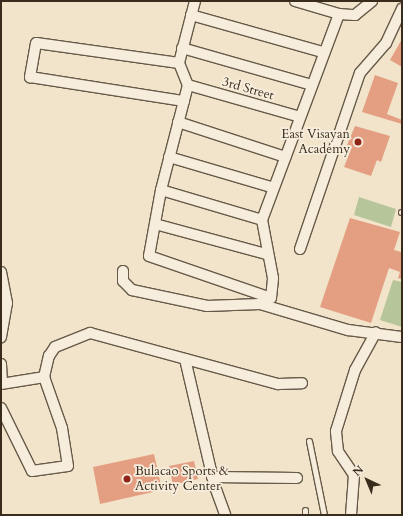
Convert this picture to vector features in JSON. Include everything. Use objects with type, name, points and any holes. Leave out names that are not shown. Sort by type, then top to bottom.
[{"type":"street","points":[[195,1],[179,63],[188,85],[161,190],[149,256],[271,298],[273,278],[266,254],[262,220],[339,14]]},
{"type":"street","points":[[295,1],[339,14],[355,14],[372,1]]},
{"type":"street","points":[[300,249],[360,73],[386,43],[402,9]]},
{"type":"street","points":[[191,15],[324,52]]},
{"type":"street","points":[[179,63],[36,43],[30,77],[184,101]]},
{"type":"street","points":[[182,48],[312,84]]},
{"type":"street","name":"3rd Street","points":[[188,85],[300,117]]},
{"type":"street","points":[[178,122],[285,157]]},
{"type":"street","points":[[170,157],[274,188]]},
{"type":"street","points":[[161,190],[262,220]]},
{"type":"street","points":[[155,224],[266,254]]},
{"type":"street","points":[[123,271],[124,282],[132,290],[207,306],[260,304],[340,328],[376,332],[402,337]]},
{"type":"street","points":[[1,272],[7,303],[1,337]]},
{"type":"street","points":[[351,515],[354,475],[338,451],[336,431],[355,370],[376,332]]},
{"type":"street","points":[[1,408],[32,471],[68,466],[62,428],[44,377],[49,356],[55,348],[90,333],[278,384],[302,383]]},
{"type":"street","points":[[185,359],[212,477],[225,515]]},
{"type":"street","points":[[1,364],[1,384],[44,377]]},
{"type":"street","points":[[212,477],[297,478]]},
{"type":"lane","points":[[309,441],[324,515]]},
{"type":"green space","points":[[359,197],[396,209],[391,227],[354,215]]},
{"type":"green space","points":[[393,280],[402,282],[402,327],[380,320]]},
{"type":"building","points":[[402,39],[402,67],[390,60]]},
{"type":"building","points":[[375,75],[398,83],[387,114],[402,120],[402,124],[362,112]]},
{"type":"building","points":[[355,126],[390,136],[381,162],[377,160],[371,176],[344,167],[352,147],[347,145]]},
{"type":"building","points":[[350,218],[400,232],[394,250],[401,252],[402,249],[402,279],[398,278],[400,272],[389,268],[371,323],[320,307]]},
{"type":"building","name":"Bulacao Sports & Activity Center","points":[[154,454],[162,490],[100,504],[93,467]]},
{"type":"building","points":[[194,461],[198,479],[173,485],[169,466]]},
{"type":"place","name":"East Visayan Academy","points":[[358,142]]},
{"type":"place","name":"Bulacao Sports & Activity Center","points":[[127,479]]}]
